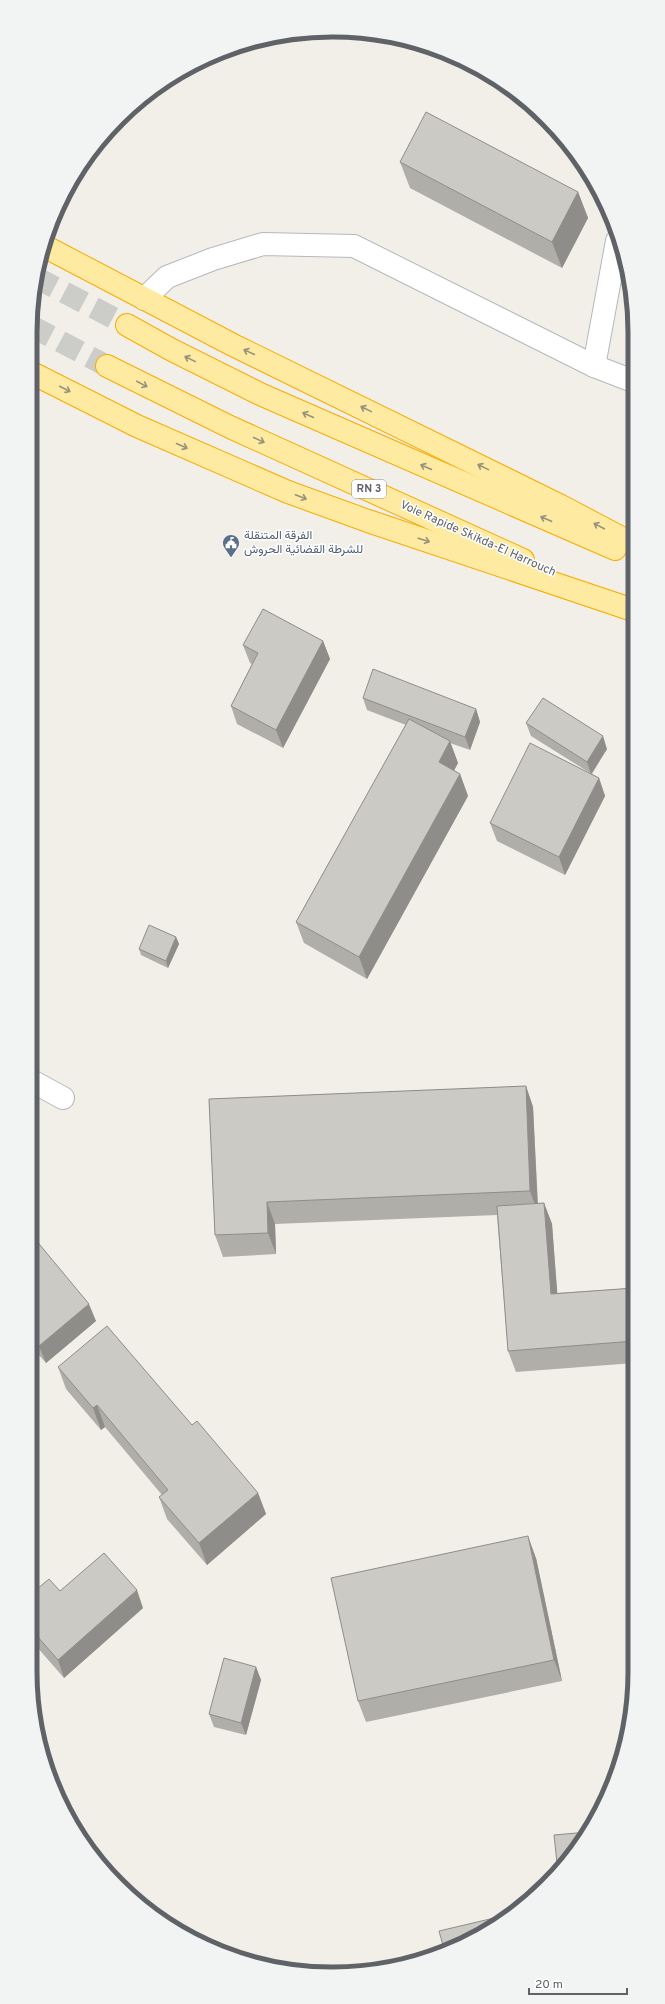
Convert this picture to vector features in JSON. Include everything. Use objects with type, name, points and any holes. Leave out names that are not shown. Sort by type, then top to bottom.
[{"type":"highway","points":[[49,249],[144,299],[561,506],[628,541]]},
{"type":"highway","points":[[127,325],[172,350],[260,394],[628,555]]},
{"type":"highway","name":"Voie Rapide Skikda-El Harrouch","points":[[107,366],[268,445],[628,607]]},
{"type":"highway","points":[[37,376],[136,426],[281,489],[368,521],[628,607]]},
{"type":"street","points":[[144,299],[167,277],[213,259],[263,244],[354,246],[594,366],[628,379]]},
{"type":"street","points":[[594,366],[616,249]]},
{"type":"street","points":[[37,1084],[64,1098]]},
{"type":"building","points":[[426,112],[578,192],[552,242],[400,162]]},
{"type":"building","points":[[263,609],[323,641],[276,730],[231,706],[258,653],[243,645]]},
{"type":"building","points":[[373,669],[476,709],[465,737],[363,698]]},
{"type":"building","points":[[543,698],[603,736],[587,762],[526,723]]},
{"type":"building","points":[[409,719],[450,741],[439,762],[460,774],[359,957],[296,922]]},
{"type":"building","points":[[530,743],[599,778],[559,857],[490,823]]},
{"type":"building","points":[[149,925],[176,937],[166,961],[139,949]]},
{"type":"building","points":[[526,1086],[530,1191],[267,1202],[268,1233],[215,1235],[209,1099]]},
{"type":"building","points":[[544,1203],[551,1294],[628,1288],[628,1341],[508,1351],[497,1206]]},
{"type":"building","points":[[37,1241],[89,1304],[39,1346],[37,1344]]},
{"type":"building","points":[[107,1326],[192,1425],[197,1421],[258,1493],[199,1543],[159,1497],[168,1490],[97,1405],[93,1408],[58,1367]]},
{"type":"building","points":[[528,1536],[554,1660],[358,1701],[331,1578]]},
{"type":"building","points":[[104,1553],[137,1590],[58,1660],[37,1636],[37,1589],[49,1579],[60,1591]]},
{"type":"building","points":[[224,1658],[256,1667],[241,1723],[209,1714]]},
{"type":"building","points":[[580,1833],[557,1863],[554,1835]]},
{"type":"building","points":[[496,1918],[463,1937],[443,1946],[439,1931]]},
{"type":"tunnel","points":[[42,281],[127,325]]},
{"type":"tunnel","points":[[37,329],[107,366]]},
{"type":"place","name":"الفرقة المتنقلة للشرطة القضائية الحروش","points":[[231,558]]}]
